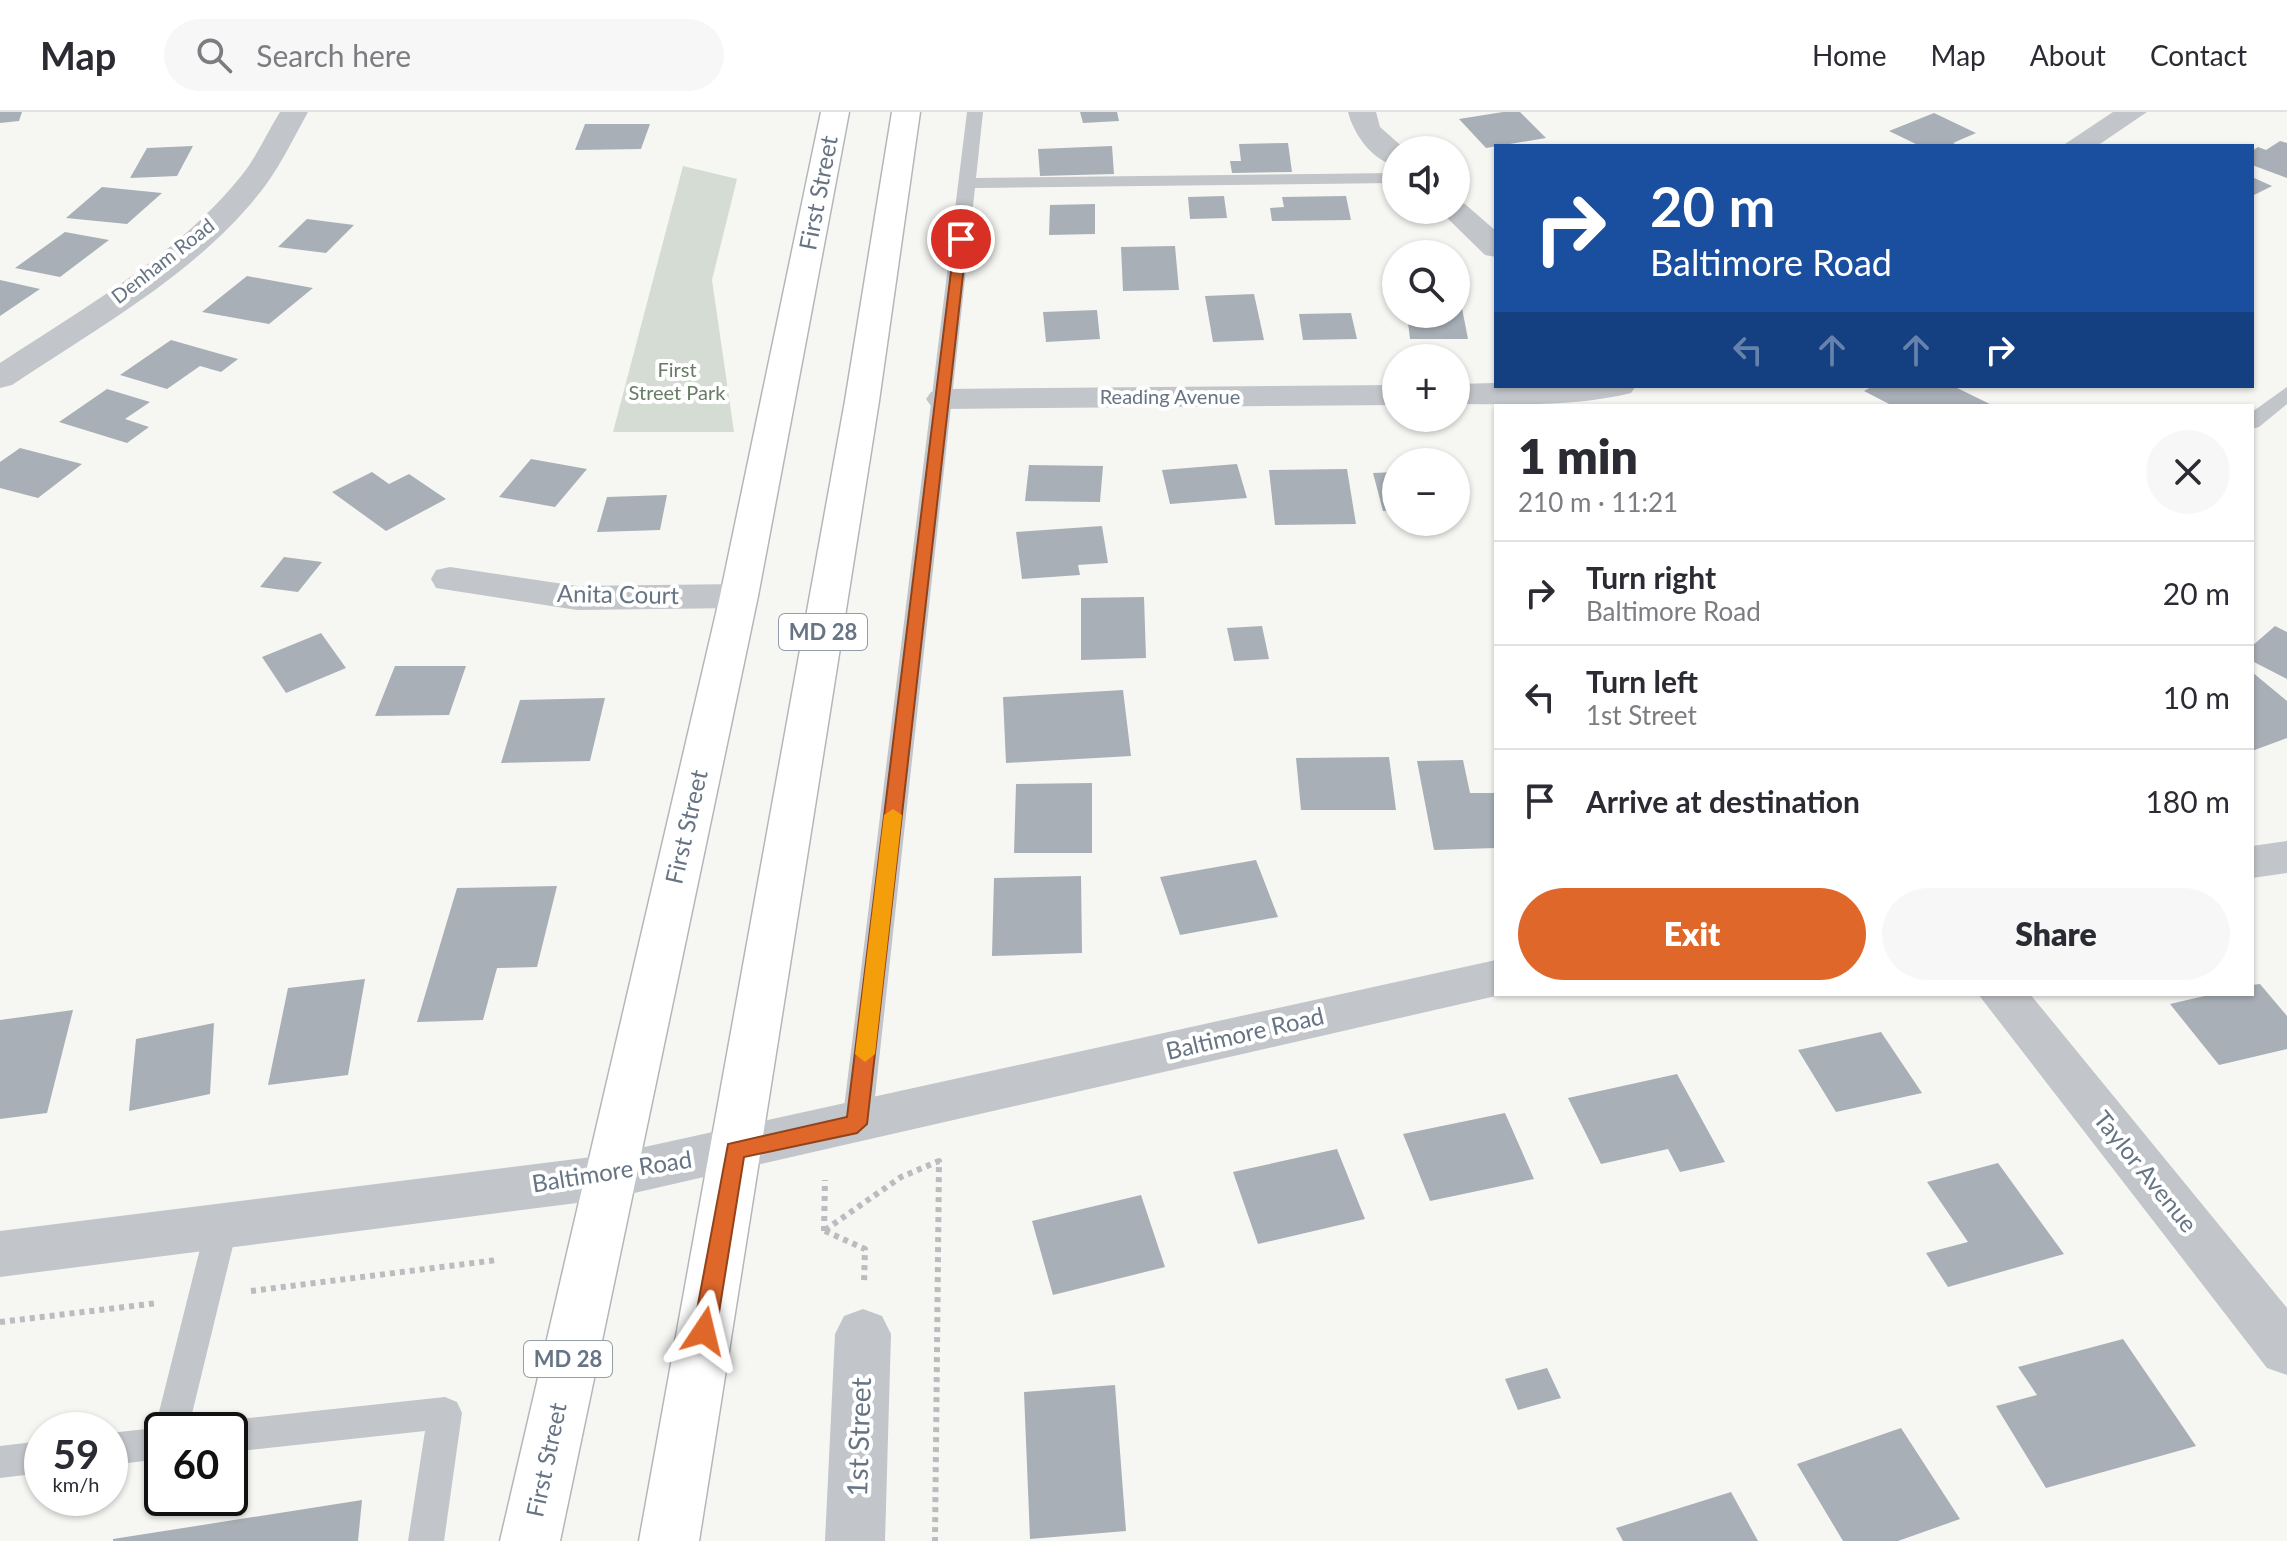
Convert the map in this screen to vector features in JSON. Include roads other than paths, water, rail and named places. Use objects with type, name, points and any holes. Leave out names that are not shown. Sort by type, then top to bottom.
[{"type":"main road","name":"First Street","points":[[530,1541],[608,1177],[739,596],[835,112]]},
{"type":"main road","name":"MD 28","points":[[669,1541],[862,401],[906,112]]},
{"type":"street","name":"Denham Road","points":[[0,378],[144,281],[206,232],[254,180],[294,112]]},
{"type":"street","points":[[1362,112],[1367,130],[1382,144]]},
{"type":"street","points":[[2080,144],[2133,112]]},
{"type":"street","points":[[1469,224],[1494,246]]},
{"type":"street","points":[[1470,394],[1564,393],[1603,388]]},
{"type":"street","name":"Reading Avenue","points":[[943,399],[1382,395]]},
{"type":"street","name":"Anita Court","points":[[450,579],[577,598],[739,596]]},
{"type":"street","points":[[2254,862],[2287,857]]},
{"type":"street","name":"Baltimore Road","points":[[0,1254],[608,1177],[857,1124],[1494,978]]},
{"type":"street","name":"Taylor Avenue","points":[[2004,996],[2287,1350]]},
{"type":"street","name":"1st Street","points":[[855,1541],[863,1334]]},
{"type":"lane","points":[[857,1124],[975,112]]},
{"type":"lane","points":[[967,183],[1382,178]]},
{"type":"lane","points":[[2254,421],[2287,393]]},
{"type":"lane","points":[[175,1412],[222,1225]]},
{"type":"lane","points":[[248,1434],[445,1413],[426,1541]]},
{"type":"lane","points":[[0,1462],[24,1459]]},
{"type":"park label","name":"First Street Park","points":[[677,382]]}]
